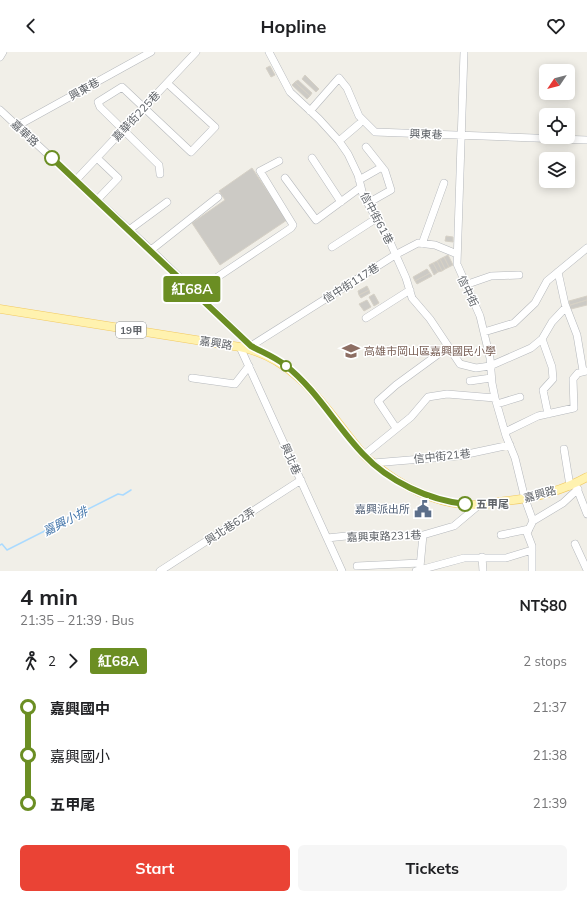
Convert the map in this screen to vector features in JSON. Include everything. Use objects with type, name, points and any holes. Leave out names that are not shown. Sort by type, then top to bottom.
[{"type":"main road","name":"嘉興路","points":[[0,309],[240,347],[262,352],[285,365],[310,388],[364,455],[400,483],[427,496],[457,503],[479,505],[533,498],[574,486],[587,477]]},
{"type":"street","points":[[0,57],[3,52]]},
{"type":"street","name":"興東巷","points":[[17,126],[151,52]]},
{"type":"street","name":"嘉華街225巷","points":[[76,180],[196,52]]},
{"type":"street","name":"信中街61巷","points":[[269,52],[290,92],[339,141],[348,154],[368,203],[396,255],[412,298],[430,319],[448,347],[462,365],[476,368],[490,366]]},
{"type":"street","name":"信中街","points":[[464,52],[457,254],[459,272],[480,316],[496,401],[505,432],[516,458],[533,521]]},
{"type":"street","name":"興東巷","points":[[310,111],[339,78],[347,88],[359,116],[374,132],[587,140]]},
{"type":"street","points":[[160,174],[160,165],[100,107],[98,102],[122,87],[191,152],[215,127],[167,83]]},
{"type":"street","name":"嘉華路","points":[[0,110],[151,250],[251,346],[262,352]]},
{"type":"street","points":[[339,141],[359,124]]},
{"type":"street","points":[[366,146],[382,167],[391,190],[368,203]]},
{"type":"street","points":[[97,158],[118,178],[97,200]]},
{"type":"street","points":[[312,158],[341,202]]},
{"type":"street","points":[[195,292],[291,228],[293,225],[260,171],[279,161]]},
{"type":"street","points":[[285,178],[316,220],[341,202],[360,184],[382,167]]},
{"type":"street","points":[[444,183],[422,244],[435,245],[457,254]]},
{"type":"street","points":[[151,250],[218,197]]},
{"type":"street","points":[[129,230],[167,202]]},
{"type":"street","points":[[332,247],[377,218]]},
{"type":"street","name":"信中街117巷","points":[[251,346],[396,255],[418,243],[422,244]]},
{"type":"street","points":[[484,332],[514,322],[536,303],[547,281],[587,248]]},
{"type":"street","points":[[505,432],[538,416],[574,408],[574,379],[575,376],[585,371],[577,335],[566,307],[558,272]]},
{"type":"street","points":[[465,285],[491,276],[519,275]]},
{"type":"street","points":[[366,318],[410,290]]},
{"type":"street","points":[[490,366],[531,348],[542,339],[552,322],[566,307]]},
{"type":"street","points":[[542,339],[552,367],[553,379],[543,390],[548,414]]},
{"type":"street","name":"興北巷","points":[[240,347],[342,571]]},
{"type":"street","points":[[396,428],[378,401],[448,347]]},
{"type":"street","points":[[192,378],[235,384],[249,366]]},
{"type":"street","points":[[470,381],[491,378]]},
{"type":"street","points":[[364,455],[411,417],[428,398],[447,394],[496,401],[520,397]]},
{"type":"street","name":"信中街21巷","points":[[374,463],[458,456],[510,445]]},
{"type":"street","points":[[564,449],[574,486],[587,514]]},
{"type":"street","name":"興北巷62弄","points":[[160,571],[301,480]]},
{"type":"street","points":[[532,571],[532,550],[527,533],[533,521],[563,503],[574,486]]},
{"type":"street","name":"嘉興東路231巷","points":[[327,538],[356,535],[423,535],[454,526],[479,505]]},
{"type":"street","points":[[501,535],[529,529]]},
{"type":"street","points":[[419,569],[423,535]]},
{"type":"street","points":[[575,544],[587,570],[584,571]]},
{"type":"street","points":[[357,566],[419,569],[464,558],[506,558],[532,550]]},
{"type":"street","points":[[482,557],[483,571]]},
{"type":"building","points":[[270,66],[275,75],[271,77],[266,68]]},
{"type":"building","points":[[305,75],[319,89],[316,92],[302,79]]},
{"type":"building","points":[[298,80],[312,93],[310,96],[295,82]]},
{"type":"building","points":[[295,82],[310,96],[307,99],[292,85]]},
{"type":"building","points":[[252,168],[287,220],[220,265],[192,223],[225,200],[219,191]]},
{"type":"building","points":[[446,236],[453,237],[453,242],[445,241]]},
{"type":"building","points":[[448,255],[453,265],[449,267],[444,257]]},
{"type":"building","points":[[444,257],[449,267],[445,269],[440,259]]},
{"type":"building","points":[[440,259],[445,269],[442,271],[437,261]]},
{"type":"building","points":[[437,261],[442,271],[438,272],[433,263]]},
{"type":"building","points":[[433,263],[438,272],[434,275],[429,265]]},
{"type":"building","points":[[427,269],[430,273],[415,281],[413,277]]},
{"type":"building","points":[[430,273],[432,276],[417,284],[415,281]]},
{"type":"building","points":[[367,286],[369,290],[359,295],[358,291]]},
{"type":"building","points":[[369,290],[370,293],[361,298],[359,295]]},
{"type":"building","points":[[374,294],[379,303],[374,306],[369,297]]},
{"type":"building","points":[[587,296],[587,300],[570,305],[569,301]]},
{"type":"building","points":[[367,300],[371,307],[364,311],[359,304]]},
{"type":"building","points":[[587,300],[587,305],[571,309],[570,305]]},
{"type":"waterway","name":"嘉興小排","points":[[0,545],[2,544],[7,550],[118,494],[123,495],[131,490]]},
{"type":"bus line","name":"紅68A","points":[[52,158],[251,346],[280,361],[310,388],[364,455],[400,483],[427,496],[465,504]]},
{"type":"place","name":"高雄市岡山區嘉興國民小學","points":[[351,351]]},
{"type":"place","name":"五甲尾","points":[[465,504]]},
{"type":"place","name":"嘉興派出所","points":[[423,509]]}]
